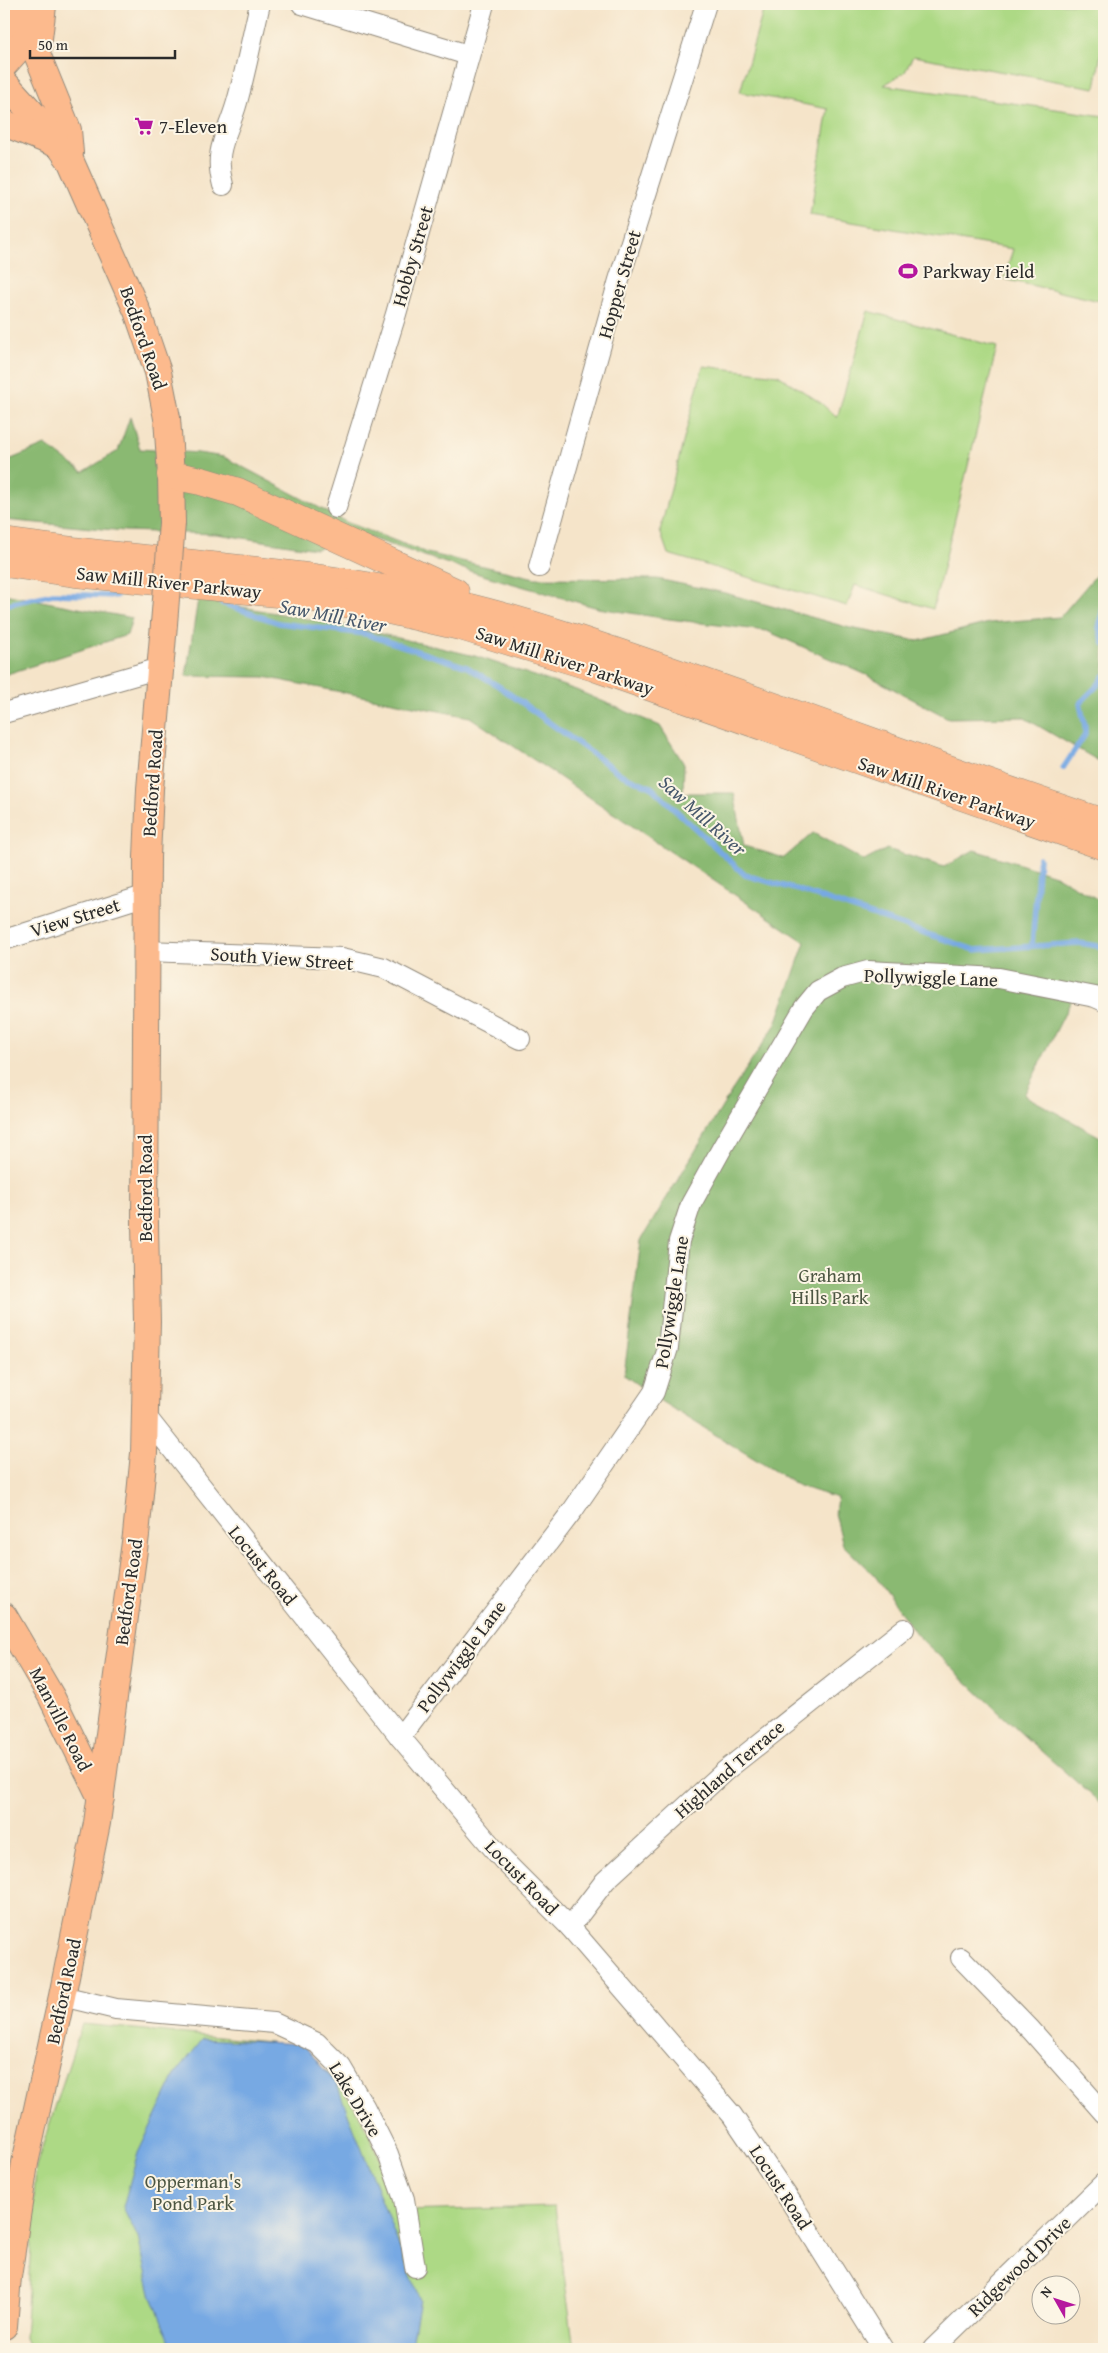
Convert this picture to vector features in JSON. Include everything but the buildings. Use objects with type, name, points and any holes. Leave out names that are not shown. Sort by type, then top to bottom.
[{"type":"highway","points":[[172,475],[218,485],[245,495],[525,623]]},
{"type":"highway","name":"Saw Mill River Parkway","points":[[5,558],[105,555],[318,577],[422,596],[525,623],[712,685],[1104,823]]},
{"type":"highway","name":"Saw Mill River Parkway","points":[[5,558],[84,574],[296,595],[389,610],[460,626],[594,667],[1104,846]]},
{"type":"main road","points":[[4,31],[36,4]]},
{"type":"main road","points":[[4,65],[28,37],[36,4]]},
{"type":"main road","points":[[4,123],[66,154],[68,130],[37,54],[36,4]]},
{"type":"main road","name":"Bedford Road","points":[[4,82],[66,154],[124,280],[153,355],[165,404],[172,475],[172,523],[148,811],[145,1222],[147,1322],[145,1415],[136,1535],[93,1845],[25,2163],[8,2277],[4,2326]]},
{"type":"main road","name":"Manville Road","points":[[4,1616],[42,1681],[100,1798]]},
{"type":"street","points":[[224,184],[219,168],[220,148],[236,104],[260,4]]},
{"type":"street","points":[[302,4],[468,55]]},
{"type":"street","name":"Hobby Street","points":[[336,508],[396,314],[484,4]]},
{"type":"street","name":"Hopper Street","points":[[540,567],[619,280],[706,4]]},
{"type":"street","points":[[4,714],[160,668]]},
{"type":"street","name":"View Street","points":[[4,940],[146,895]]},
{"type":"street","name":"South View Street","points":[[146,951],[342,958],[384,968],[520,1040]]},
{"type":"street","name":"Pollywiggle Lane","points":[[400,1737],[573,1510],[654,1392],[668,1348],[679,1241],[691,1204],[804,1008],[818,991],[842,978],[868,971],[998,978],[1095,997],[1104,1001]]},
{"type":"street","name":"Locust Road","points":[[145,1415],[400,1737],[504,1860],[570,1927],[732,2116],[791,2202],[883,2349]]},
{"type":"street","name":"Highland Terrace","points":[[570,1927],[605,1881],[725,1770],[904,1629]]},
{"type":"street","points":[[960,1958],[1031,2030],[1104,2113]]},
{"type":"street","name":"Lake Drive","points":[[62,1996],[116,2009],[274,2023],[317,2043],[341,2067],[364,2106],[388,2154],[404,2199],[415,2267]]},
{"type":"street","name":"Ridgewood Drive","points":[[933,2349],[1104,2184]]},
{"type":"green space","points":[[765,4],[1104,4],[1104,35],[1095,88],[913,56],[905,72],[884,85],[1104,116],[1104,302],[1004,279],[1013,249],[810,215],[828,109],[740,92]]},
{"type":"green space","points":[[868,311],[997,347],[933,609],[855,585],[847,606],[668,554],[660,531],[703,366],[778,375],[821,403],[837,418]]},
{"type":"green space","points":[[130,417],[140,449],[198,453],[224,457],[346,522],[427,553],[535,578],[657,579],[725,593],[850,628],[918,641],[989,623],[1060,617],[1103,567],[1104,563],[1104,764],[1023,717],[948,718],[869,676],[767,631],[598,608],[479,574],[358,534],[316,549],[217,534],[125,531],[4,520],[4,462],[45,445],[83,472],[118,451]]},
{"type":"green space","points":[[4,594],[132,618],[127,635],[4,675]]},
{"type":"green space","name":"Graham Hills Park","points":[[198,599],[347,626],[475,656],[576,690],[660,726],[684,764],[683,793],[734,793],[744,846],[784,858],[813,833],[864,861],[887,849],[944,867],[974,850],[1055,875],[1104,903],[1104,1008],[1073,997],[1024,1095],[1104,1139],[1104,1806],[1025,1737],[917,1635],[875,1576],[843,1545],[835,1513],[837,1498],[799,1486],[662,1402],[624,1375],[641,1240],[733,1089],[776,1024],[805,942],[470,717],[264,677],[186,676]]},
{"type":"green space","name":"Opperman's Pond Park","points":[[82,2024],[270,2042],[297,2051],[320,2066],[339,2085],[355,2108],[369,2133],[401,2211],[555,2207],[574,2349],[30,2349],[25,2338],[36,2166]]},
{"type":"water","points":[[203,2039],[303,2044],[337,2085],[420,2300],[411,2349],[173,2349],[152,2297],[138,2238],[123,2207],[138,2153],[176,2073]]},
{"type":"waterway","name":"Saw Mill River","points":[[4,605],[53,594],[116,596]]},
{"type":"waterway","name":"Saw Mill River","points":[[221,603],[279,623],[365,634],[467,667],[500,687],[622,775],[651,787],[745,875],[798,890],[975,950],[1079,943],[1104,947]]},
{"type":"waterway","points":[[1104,604],[1099,628],[1104,644]]},
{"type":"waterway","points":[[1063,768],[1085,735],[1080,704],[1104,676]]},
{"type":"waterway","points":[[1032,946],[1039,858]]},
{"type":"place","name":"7-Eleven","points":[[144,126]]},
{"type":"place","name":"Parkway Field","points":[[908,271]]}]
